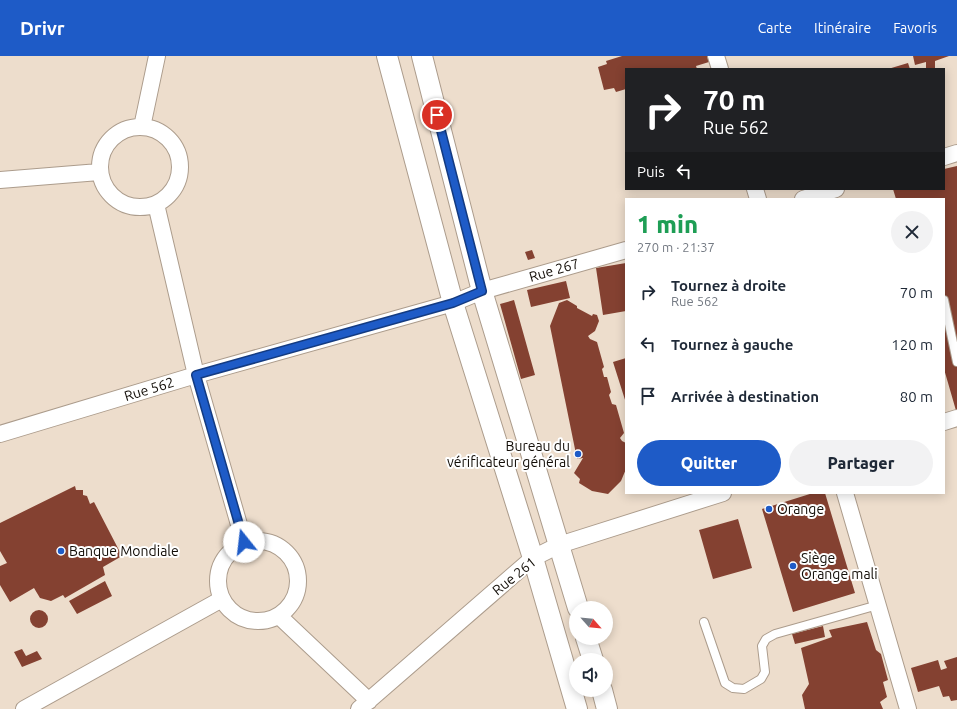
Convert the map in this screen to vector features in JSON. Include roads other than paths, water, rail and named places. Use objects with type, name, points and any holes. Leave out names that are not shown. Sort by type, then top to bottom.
[{"type":"street","points":[[142,127],[158,56]]},
{"type":"street","points":[[387,56],[453,303],[533,558],[577,709]]},
{"type":"street","points":[[422,56],[482,291],[576,601]]},
{"type":"street","points":[[716,56],[720,68]]},
{"type":"street","points":[[142,127],[157,131],[168,138],[176,150],[180,164],[180,172],[176,185],[169,194],[156,204],[146,206],[130,206],[116,199],[107,189],[99,172],[102,156],[108,143],[117,134],[129,128],[142,127]]},
{"type":"street","points":[[945,157],[957,153]]},
{"type":"street","points":[[0,180],[99,172]]},
{"type":"street","points":[[805,198],[833,190]]},
{"type":"street","points":[[156,204],[196,375],[244,542]]},
{"type":"street","name":"Rue 267","points":[[482,291],[625,250]]},
{"type":"street","name":"Rue 562","points":[[0,434],[196,375],[453,303],[482,291]]},
{"type":"street","points":[[945,422],[957,418]]},
{"type":"street","name":"Rue 261","points":[[364,705],[533,558],[560,545],[720,494]]},
{"type":"street","points":[[845,494],[908,709]]},
{"type":"street","points":[[253,540],[267,540],[286,550],[294,561],[299,575],[298,589],[290,606],[279,616],[263,621],[248,620],[239,617],[228,608],[222,599],[218,584],[219,570],[223,560],[232,550],[244,542],[253,540]]},
{"type":"street","points":[[24,709],[222,599]]},
{"type":"street","points":[[279,616],[364,705]]},
{"type":"street","points":[[604,697],[607,709]]},
{"type":"lane","points":[[945,305],[957,362]]},
{"type":"lane","points":[[704,622],[725,683],[733,688],[744,689],[761,680],[766,672],[762,646],[766,638],[878,605]]},
{"type":"place","name":"Bureau du vérificateur général","points":[[578,454]]},
{"type":"place","name":"Orange","points":[[769,509]]},
{"type":"place","name":"Banque Mondiale","points":[[61,551]]},
{"type":"place","name":"Siège Orange mali","points":[[793,566]]}]
